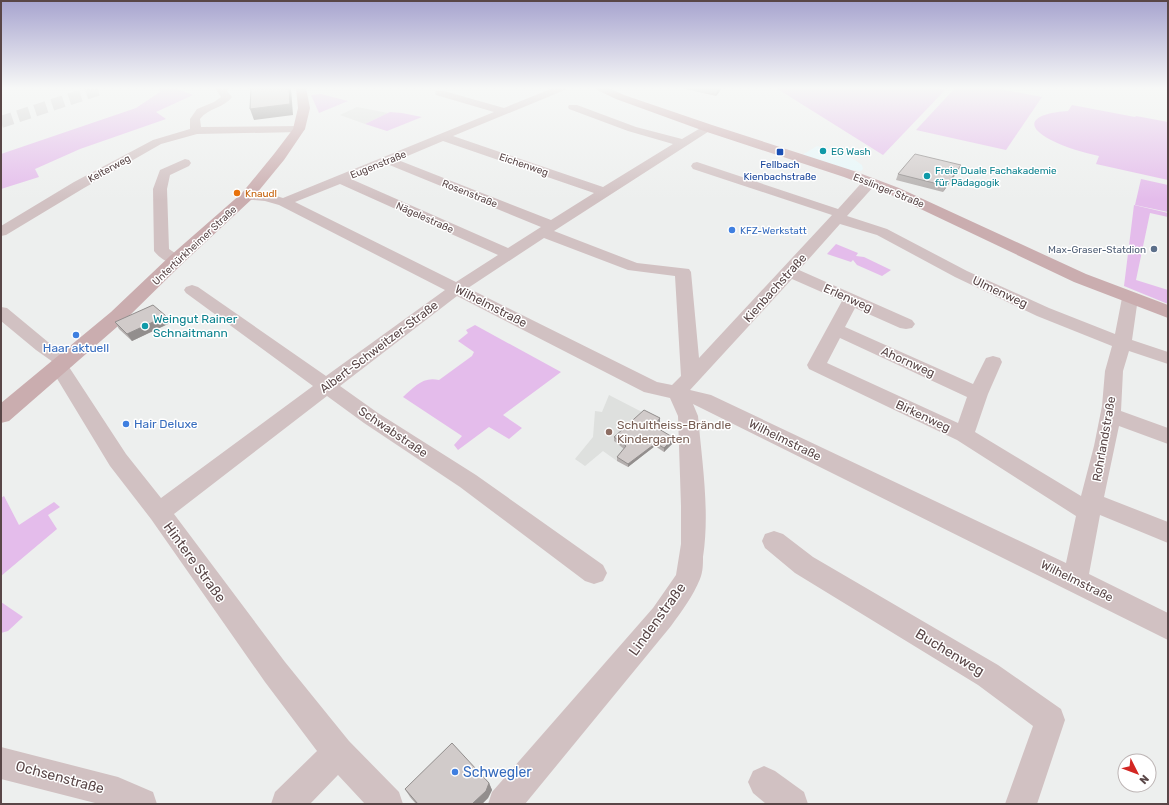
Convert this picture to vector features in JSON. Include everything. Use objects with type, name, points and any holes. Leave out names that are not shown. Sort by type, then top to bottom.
[{"type":"main road","name":"Untertürkheimer Straße","points":[[1,415],[118,316],[176,260],[247,196],[279,157],[299,129],[300,126]]},
{"type":"main road","name":"Esslinger Straße","points":[[701,126],[870,182],[918,202],[1036,258],[1130,298],[1168,312]]},
{"type":"street","points":[[196,126],[196,131]]},
{"type":"street","name":"Eugenstraße","points":[[284,202],[471,126]]},
{"type":"street","points":[[623,126],[682,143]]},
{"type":"street","name":"Albert-Schweitzer-Straße","points":[[158,512],[456,289],[604,192],[708,128]]},
{"type":"street","name":"Kelterweg","points":[[1,232],[79,185],[157,142],[196,131],[299,129]]},
{"type":"street","name":"Eichenweg","points":[[444,137],[604,192]]},
{"type":"street","name":"Rosenstraße","points":[[388,160],[634,267],[683,272]]},
{"type":"street","points":[[176,260],[162,251],[160,189],[164,173],[185,163]]},
{"type":"street","name":"Ulmenweg","points":[[697,166],[882,232],[961,274],[1043,312],[1122,343],[1168,358]]},
{"type":"street","name":"Nägelestraße","points":[[340,179],[510,254]]},
{"type":"street","name":"Kienbachstraße","points":[[684,385],[732,336],[870,182]]},
{"type":"street","name":"Wilhelmstraße","points":[[247,196],[266,197],[284,202],[651,387],[684,385],[704,400],[1075,580],[1168,627]]},
{"type":"street","name":"Lindenstraße","points":[[504,804],[628,658],[676,598],[688,577],[692,562],[694,506],[688,416],[684,385],[683,272]]},
{"type":"street","name":"Erlenweg","points":[[790,272],[906,324]]},
{"type":"street","name":"Schwabstraße","points":[[192,290],[371,418],[468,481],[594,573]]},
{"type":"street","name":"Rohrlandstraße","points":[[1075,580],[1090,507],[1105,446],[1110,415],[1114,371],[1122,343],[1130,298]]},
{"type":"street","name":"Birkenweg","points":[[851,300],[837,330],[816,365],[964,435],[1090,507],[1168,533]]},
{"type":"street","points":[[1,312],[62,364]]},
{"type":"street","points":[[1,333],[17,326]]},
{"type":"street","name":"Ahornweg","points":[[837,330],[978,394]]},
{"type":"street","points":[[964,435],[978,394],[993,362]]},
{"type":"street","name":"Hintere Straße","points":[[62,364],[118,460],[275,672],[338,752],[388,804]]},
{"type":"street","points":[[1110,415],[1168,436]]},
{"type":"street","name":"Buchenweg","points":[[774,541],[804,565],[988,675],[1050,720],[1021,804]]},
{"type":"street","points":[[287,804],[338,752]]},
{"type":"street","name":"Ochsenstraße","points":[[1,763],[118,793],[140,804]]},
{"type":"street","points":[[764,782],[792,804]]},
{"type":"shaded area","points":[[84,126],[147,126],[80,149],[35,169],[39,177],[1,189],[1,154]]},
{"type":"shaded area","points":[[370,126],[401,126],[387,131]]},
{"type":"shaded area","points":[[836,126],[911,126],[883,155]]},
{"type":"shaded area","points":[[920,126],[1023,126],[1006,150],[916,130]]},
{"type":"shaded area","points":[[1035,126],[1168,126],[1168,180],[1096,164],[1099,156],[1074,150],[1057,143],[1040,133]]},
{"type":"shaded area","points":[[817,146],[833,150],[855,160],[862,165],[863,169],[861,171],[852,171],[802,155]]},
{"type":"shaded area","points":[[1141,179],[1168,185],[1168,212],[1135,205]]},
{"type":"shaded area","points":[[1134,205],[1168,213],[1168,217],[1150,213],[1136,280],[1168,290],[1168,304],[1124,286]]},
{"type":"shaded area","points":[[836,244],[858,253],[856,256],[864,257],[891,270],[882,276],[857,265],[853,260],[851,262],[827,254]]},
{"type":"shaded area","points":[[475,325],[561,372],[503,415],[522,428],[509,439],[489,427],[458,450],[454,445],[462,436],[403,397],[419,383],[433,379],[439,380],[472,356],[474,352],[458,341],[468,333],[466,330]]},
{"type":"shaded area","name":"Schultheiss-Brändle Kindergarten","points":[[609,395],[644,413],[614,441],[625,450],[617,461],[603,451],[585,466],[575,459],[593,437],[595,411],[602,412]]},
{"type":"shaded area","points":[[4,496],[19,525],[54,502],[60,507],[48,515],[57,529],[1,576],[1,498]]},
{"type":"shaded area","points":[[1,602],[23,617],[8,631],[1,633]]},
{"type":"building","name":"Freie Duale Fachakademie für Pädagogik","points":[[915,154],[961,165],[946,186],[898,174]]},
{"type":"building","points":[[153,305],[166,316],[127,334],[115,322]]},
{"type":"building","points":[[644,410],[660,418],[654,426],[674,438],[664,448],[656,443],[628,464],[617,457],[626,446],[614,437]]},
{"type":"building","name":"Schwegler","points":[[452,743],[489,783],[486,791],[472,804],[418,804],[405,789]]},
{"type":"place","name":"EG Wash","points":[[823,151]]},
{"type":"place","name":"Fellbach Kienbachstraße","points":[[780,152]]},
{"type":"place","name":"Freie Duale Fachakademie für Pädagogik","points":[[927,176]]},
{"type":"place","name":"Knaudl","points":[[237,193]]},
{"type":"place","name":"KFZ-Werkstatt","points":[[732,230]]},
{"type":"place","name":"Max-Graser-Statdion","points":[[1154,249]]},
{"type":"place","name":"Weingut Rainer Schnaitmann","points":[[145,326]]},
{"type":"place","name":"Haar aktuell","points":[[76,335]]},
{"type":"place","name":"Hair Deluxe","points":[[126,424]]},
{"type":"place","name":"Schultheiss-Brändle Kindergarten","points":[[609,432]]},
{"type":"place","name":"Schwegler","points":[[455,772]]}]
